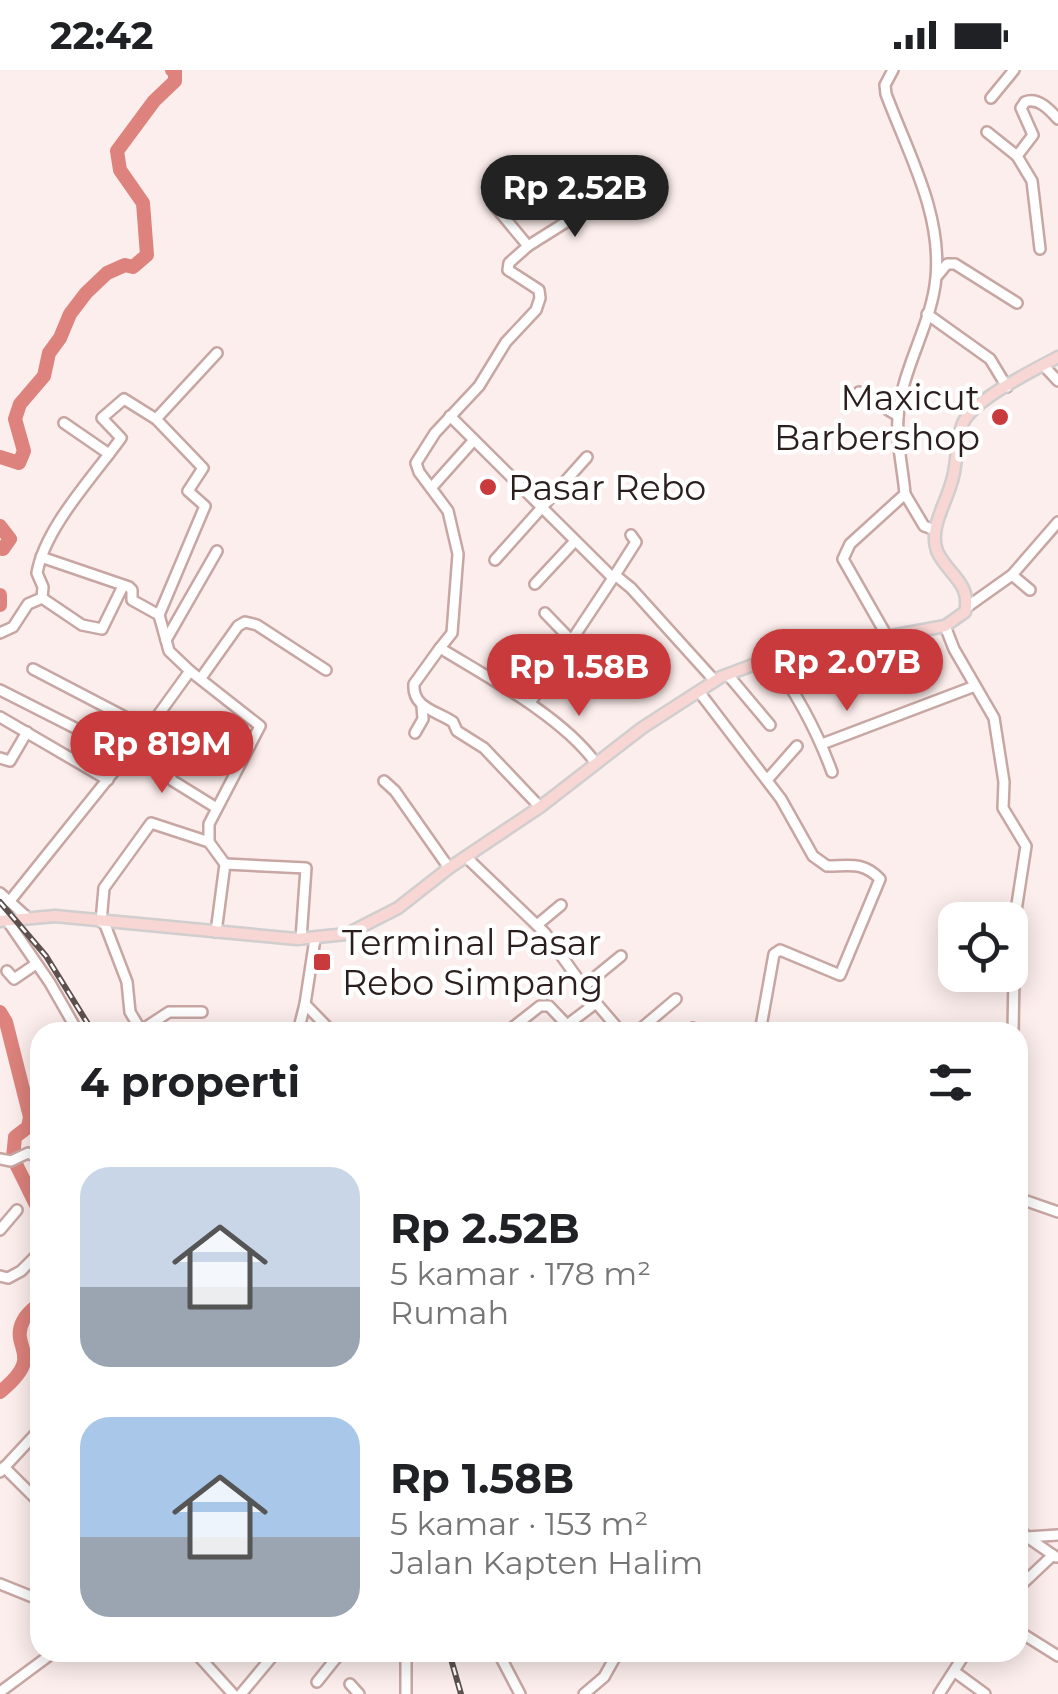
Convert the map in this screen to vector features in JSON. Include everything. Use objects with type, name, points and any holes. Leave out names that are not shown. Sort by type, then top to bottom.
[{"type":"main road","points":[[4,920],[55,916],[301,939],[334,937],[367,926],[398,908],[449,868],[540,807],[595,762],[714,681],[772,658],[945,626],[962,616],[967,608],[963,586],[938,553],[935,530],[956,464],[962,426],[972,410],[1058,357]]},
{"type":"street","points":[[893,70],[885,85],[886,94],[922,182],[936,246],[936,277],[898,416],[905,494],[924,526],[935,530]]},
{"type":"street","points":[[991,98],[1014,70]]},
{"type":"street","points":[[1017,156],[1034,135],[1022,111],[1024,102],[1042,104],[1058,119]]},
{"type":"street","points":[[987,132],[1017,156],[1032,181],[1040,249]]},
{"type":"street","points":[[505,188],[494,205],[528,246]]},
{"type":"street","points":[[416,733],[423,719],[414,684],[452,633],[458,554],[448,511],[416,463],[450,416],[479,386],[506,342],[538,304],[539,290],[507,267],[528,246],[598,202]]},
{"type":"street","points":[[936,277],[947,264],[955,264],[1016,303]]},
{"type":"street","points":[[927,314],[990,359],[1007,386]]},
{"type":"street","points":[[156,419],[217,353]]},
{"type":"street","points":[[1043,365],[1058,381]]},
{"type":"street","points":[[859,392],[898,416]]},
{"type":"street","points":[[42,598],[43,587],[37,574],[41,557],[64,516],[121,436],[102,418],[122,399],[137,405],[203,468],[188,492],[205,504],[159,614],[170,651],[260,726],[209,824],[210,842],[224,864],[216,932]]},
{"type":"street","points":[[450,416],[575,541],[631,588],[714,681]]},
{"type":"street","points":[[64,422],[110,454]]},
{"type":"street","points":[[432,487],[474,440]]},
{"type":"street","points":[[495,560],[587,457]]},
{"type":"street","points":[[888,638],[844,559],[850,544],[905,494]]},
{"type":"street","points":[[967,608],[1012,574],[1058,522]]},
{"type":"street","points":[[530,703],[636,542],[631,535]]},
{"type":"street","points":[[535,584],[575,541]]},
{"type":"street","points":[[166,640],[217,552]]},
{"type":"street","points":[[41,557],[132,590],[132,600],[159,614]]},
{"type":"street","points":[[1012,574],[1030,590]]},
{"type":"street","points":[[42,598],[82,624],[102,629],[123,586]]},
{"type":"street","points":[[0,634],[13,627],[28,604],[42,598]]},
{"type":"street","points":[[546,613],[572,641]]},
{"type":"street","points":[[201,678],[238,626],[245,622],[257,625],[326,670]]},
{"type":"street","points":[[945,626],[994,718],[1004,782],[1003,808],[1026,846],[1014,917],[1012,1022]]},
{"type":"street","points":[[440,648],[530,703],[585,748],[595,762]]},
{"type":"street","points":[[772,658],[794,690],[832,772]]},
{"type":"street","points":[[33,669],[148,729]]},
{"type":"street","points":[[4,906],[136,745],[190,670]]},
{"type":"street","points":[[728,675],[770,725]]},
{"type":"street","points":[[822,744],[975,686]]},
{"type":"street","points":[[0,690],[83,732],[124,758]]},
{"type":"street","points":[[700,692],[793,817],[815,858],[827,866],[866,867],[880,883],[840,975],[780,950],[774,954],[762,1022]]},
{"type":"street","points":[[422,706],[454,722],[457,731],[484,748],[540,807]]},
{"type":"street","points":[[0,717],[108,780]]},
{"type":"street","points":[[0,758],[10,761],[27,732]]},
{"type":"street","points":[[136,745],[174,781],[216,807]]},
{"type":"street","points":[[767,780],[798,746]]},
{"type":"street","points":[[384,781],[449,868]]},
{"type":"street","points":[[136,1022],[130,1012],[127,982],[103,922],[104,888],[151,823],[210,842]]},
{"type":"street","points":[[466,858],[537,925],[612,1022]]},
{"type":"street","points":[[224,864],[305,867],[301,939]]},
{"type":"street","points":[[0,893],[4,920],[72,1022]]},
{"type":"street","points":[[4,906],[28,918]]},
{"type":"street","points":[[537,925],[561,906]]},
{"type":"street","points":[[300,1022],[315,939]]},
{"type":"street","points":[[583,987],[621,956]]},
{"type":"street","points":[[7,971],[14,978],[36,964]]},
{"type":"street","points":[[649,1022],[676,999]]},
{"type":"street","points":[[571,1022],[596,1003]]},
{"type":"street","points":[[305,1004],[320,1022]]},
{"type":"street","points":[[520,1022],[540,1006],[549,1006],[564,1022]]},
{"type":"street","points":[[156,1022],[170,1012],[202,1012]]},
{"type":"street","points":[[1028,1202],[1058,1212]]},
{"type":"street","points":[[0,1230],[17,1210]]},
{"type":"street","points":[[0,1276],[8,1278],[30,1263]]},
{"type":"street","points":[[30,1440],[2,1470],[30,1494]]},
{"type":"street","points":[[1028,1538],[1058,1535]]},
{"type":"street","points":[[1028,1541],[1056,1557],[1028,1580]]},
{"type":"street","points":[[0,1584],[30,1596]]},
{"type":"street","points":[[1028,1636],[1058,1656]]},
{"type":"street","points":[[0,1692],[40,1662]]},
{"type":"street","points":[[205,1662],[233,1694]]},
{"type":"street","points":[[241,1694],[268,1662]]},
{"type":"street","points":[[318,1682],[334,1662]]},
{"type":"street","points":[[406,1662],[406,1694]]},
{"type":"street","points":[[503,1662],[520,1694]]},
{"type":"street","points":[[584,1694],[604,1677],[612,1662]]},
{"type":"street","points":[[940,1694],[960,1662]]},
{"type":"street","points":[[955,1672],[985,1694]]},
{"type":"street","points":[[350,1684],[359,1694]]},
{"type":"street","points":[[250,1685],[258,1694]]},
{"type":"waterway","points":[[0,457],[19,463],[24,451],[15,419],[20,404],[44,376],[49,353],[70,314],[107,273],[125,265],[133,267],[147,255],[143,203],[120,170],[117,151],[154,101],[175,81],[172,70]]},
{"type":"waterway","points":[[0,526],[10,539],[0,548]]},
{"type":"waterway","points":[[0,595],[0,605]]},
{"type":"waterway","points":[[0,1012],[6,1022],[30,1117]]},
{"type":"waterway","points":[[30,1117],[28,1127],[15,1137],[13,1158],[30,1193]]},
{"type":"waterway","points":[[0,1392],[21,1369],[24,1353],[20,1331],[30,1312]]},
{"type":"railway","points":[[0,902],[46,956],[87,1022]]},
{"type":"railway","points":[[452,1662],[461,1694]]},
{"type":"place","name":"Maxicut Barbershop","points":[[1000,417]]},
{"type":"place","name":"Pasar Rebo","points":[[488,487]]},
{"type":"place","name":"Terminal Pasar Rebo Simpang","points":[[322,962]]}]
